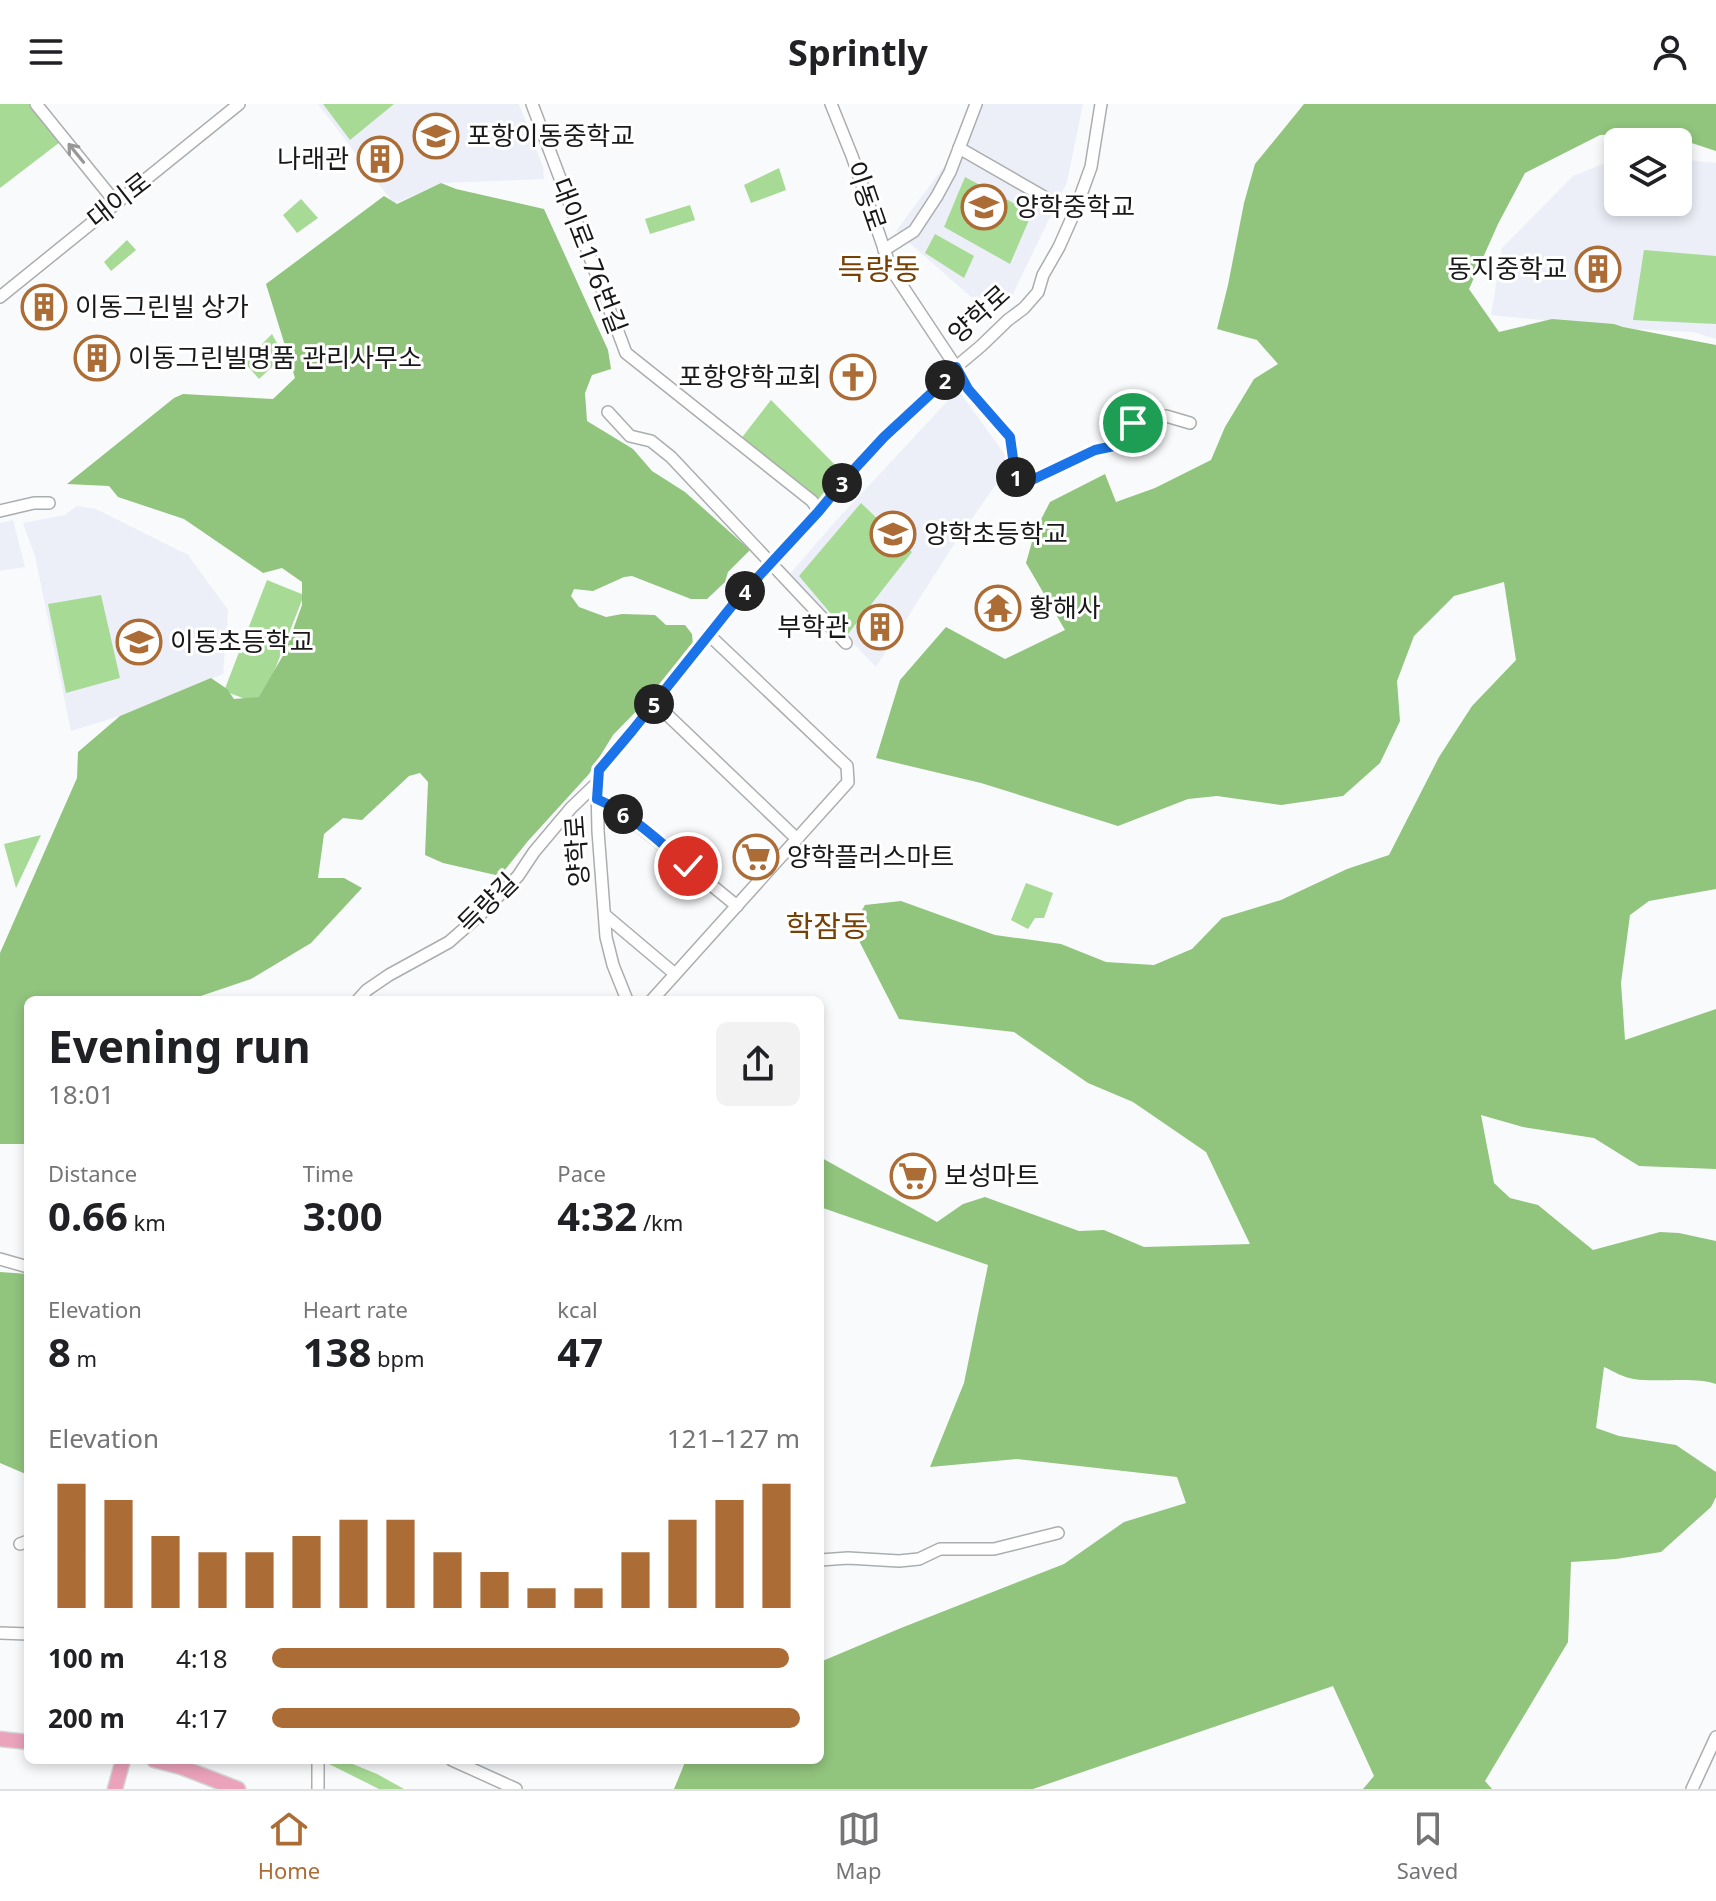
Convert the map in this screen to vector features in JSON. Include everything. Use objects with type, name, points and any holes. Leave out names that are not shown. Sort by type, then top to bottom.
[{"type":"main road","points":[[0,1739],[24,1742]]},
{"type":"main road","points":[[115,1789],[122,1764]]},
{"type":"main road","points":[[169,1764],[238,1789]]},
{"type":"street","points":[[36,104],[116,203]]},
{"type":"street","name":"대이로","points":[[0,297],[239,104]]},
{"type":"street","name":"대이로176번길","points":[[532,104],[626,353],[812,501],[819,511]]},
{"type":"street","name":"이동로","points":[[831,104],[891,269],[968,389],[1010,437],[1017,487],[1095,450],[1114,446],[1133,423],[1166,416],[1190,423]]},
{"type":"street","points":[[884,250],[914,231],[950,172],[976,104]]},
{"type":"street","name":"양학로","points":[[625,996],[606,937],[597,799],[599,770],[708,634],[847,477],[956,367],[1038,292],[1043,275],[1051,265],[1070,223],[1091,167],[1101,104]]},
{"type":"street","points":[[959,148],[1046,198]]},
{"type":"street","points":[[608,412],[630,436],[651,441],[671,457],[846,643]]},
{"type":"street","points":[[0,511],[34,503],[49,503]]},
{"type":"street","points":[[656,996],[848,782],[847,766],[708,634]]},
{"type":"street","points":[[655,703],[797,839]]},
{"type":"street","name":"득량길","points":[[362,996],[389,975],[449,942],[483,912],[518,876],[571,808],[597,783]]},
{"type":"street","points":[[597,799],[639,826],[737,906]]},
{"type":"street","name":"양학로","points":[[605,915],[675,974]]},
{"type":"street","points":[[0,1259],[24,1266]]},
{"type":"street","points":[[824,1560],[919,1559],[940,1549],[994,1549],[1058,1533]]},
{"type":"street","points":[[0,1633],[24,1634]]},
{"type":"street","points":[[1692,1789],[1716,1737]]},
{"type":"street","points":[[318,1764],[318,1789]]},
{"type":"street","points":[[461,1764],[516,1789]]},
{"type":"shaded area","name":"포항이동중학교","points":[[318,104],[519,104],[543,167],[544,179],[441,183],[394,204]]},
{"type":"shaded area","name":"양학중학교","points":[[972,104],[1083,104],[1067,182],[1010,300],[971,297],[896,231],[945,165]]},
{"type":"shaded area","points":[[1692,160],[1716,163],[1716,339],[1693,332],[1491,315],[1502,248],[1573,176],[1604,164],[1604,216],[1692,216]]},
{"type":"shaded area","name":"양학초등학교","points":[[958,390],[1011,463],[954,544],[876,667],[789,575]]},
{"type":"shaded area","name":"이동초등학교","points":[[77,506],[96,509],[188,555],[228,610],[223,674],[120,716],[71,731],[35,556],[23,523],[65,515]]},
{"type":"shaded area","points":[[13,520],[25,567],[0,571],[0,523]]},
{"type":"green space","points":[[0,104],[36,104],[64,139],[0,188]]},
{"type":"green space","points":[[323,104],[394,104],[350,140]]},
{"type":"green space","points":[[1304,104],[1716,104],[1716,151],[1692,143],[1692,128],[1604,128],[1604,135],[1525,173],[1469,289],[1499,332],[1552,319],[1614,324],[1716,345],[1716,889],[1649,901],[1630,915],[1621,983],[1625,1040],[1716,1009],[1716,1169],[1639,1166],[1594,1138],[1523,1127],[1481,1115],[1494,1183],[1510,1198],[1538,1205],[1593,1250],[1660,1232],[1716,1241],[1716,1384],[1697,1380],[1634,1379],[1604,1367],[1596,1428],[1619,1436],[1676,1445],[1716,1472],[1716,1497],[1711,1507],[1661,1552],[1571,1562],[1568,1642],[1485,1781],[1492,1789],[1363,1789],[1374,1776],[1333,1686],[1033,1789],[674,1789],[684,1764],[824,1764],[824,1660],[1064,1564],[1124,1522],[1186,1503],[1177,1477],[1017,1459],[930,1467],[964,1383],[988,1265],[824,1208],[824,1159],[937,1222],[963,1204],[985,1197],[1079,1231],[1104,1230],[1144,1247],[1250,1244],[1206,1152],[1133,1102],[1088,1083],[1014,1032],[899,1019],[852,927],[865,905],[901,901],[995,935],[1061,944],[1106,962],[1154,965],[1192,949],[1222,918],[1281,900],[1347,869],[1389,855],[1439,757],[1472,706],[1516,660],[1504,582],[1454,596],[1414,636],[1397,681],[1400,721],[1380,763],[1343,796],[1281,805],[1217,796],[1188,799],[1118,826],[981,783],[876,758],[900,680],[946,627],[1005,659],[1065,630],[1026,563],[1035,531],[1050,502],[1105,474],[1116,502],[1155,488],[1211,460],[1225,427],[1254,379],[1278,364],[1257,340],[1217,329],[1255,164]]},
{"type":"green space","points":[[779,168],[786,190],[751,203],[744,185]]},
{"type":"green space","points":[[965,177],[1032,213],[1010,264],[944,227]]},
{"type":"green space","points":[[441,183],[544,209],[608,350],[611,369],[592,375],[585,393],[587,421],[633,449],[652,471],[685,492],[750,550],[707,599],[691,599],[632,576],[593,591],[574,589],[571,596],[579,607],[606,617],[655,615],[666,625],[685,625],[692,634],[693,645],[653,694],[613,735],[589,774],[500,876],[443,863],[425,855],[428,782],[420,773],[409,776],[362,820],[343,818],[324,834],[318,878],[344,878],[362,888],[311,943],[251,979],[201,996],[24,996],[24,1144],[0,1144],[0,953],[77,778],[78,752],[120,716],[211,678],[227,689],[234,699],[259,697],[285,652],[302,605],[302,582],[282,568],[263,573],[184,519],[118,497],[109,486],[67,484],[183,394],[273,399],[295,378],[266,284],[384,196],[397,204]]},
{"type":"green space","points":[[301,199],[318,218],[297,233],[283,215]]},
{"type":"green space","points":[[690,205],[695,220],[650,234],[645,219]]},
{"type":"green space","points":[[935,234],[974,256],[964,278],[925,253]]},
{"type":"green space","points":[[127,240],[136,250],[111,271],[104,262]]},
{"type":"green space","points":[[1644,250],[1716,256],[1716,324],[1633,320]]},
{"type":"green space","points":[[272,334],[284,356],[259,379],[244,362]]},
{"type":"green space","points":[[771,400],[847,477],[819,511],[740,440]]},
{"type":"green space","points":[[861,503],[912,552],[848,634],[799,576]]},
{"type":"green space","points":[[267,580],[304,595],[261,705],[224,691]]},
{"type":"green space","points":[[101,595],[120,678],[66,693],[48,604]]},
{"type":"green space","points":[[41,835],[16,888],[4,844]]},
{"type":"green space","points":[[1026,883],[1053,893],[1044,918],[1035,918],[1028,929],[1011,920]]},
{"type":"green space","points":[[0,1272],[24,1274],[24,1473],[0,1463]]},
{"type":"green space","points":[[329,1764],[353,1764],[404,1789],[379,1789]]},
{"type":"place","name":"포항이동중학교","points":[[436,136]]},
{"type":"place","name":"나래관","points":[[380,159]]},
{"type":"place","name":"양학중학교","points":[[984,207]]},
{"type":"place","name":"동지중학교","points":[[1598,269]]},
{"type":"place","name":"이동그린빌 상가","points":[[44,307]]},
{"type":"place","name":"이동그린빌명품 관리사무소","points":[[97,358]]},
{"type":"place","name":"포항양학교회","points":[[853,377]]},
{"type":"place","name":"양학초등학교","points":[[893,534]]},
{"type":"place","name":"황해사","points":[[998,608]]},
{"type":"place","name":"부학관","points":[[880,627]]},
{"type":"place","name":"이동초등학교","points":[[139,642]]},
{"type":"place","name":"양학플러스마트","points":[[756,857]]},
{"type":"place","name":"보성마트","points":[[913,1176]]},
{"type":"district","name":"득량동","points":[[879,270]]},
{"type":"district","name":"학잠동","points":[[827,927]]},
{"type":"route","points":[[688,866],[639,826],[597,799],[599,770],[735,602],[884,437],[956,367],[968,389],[1010,437],[1017,487],[1095,450],[1114,446],[1133,423]]}]
